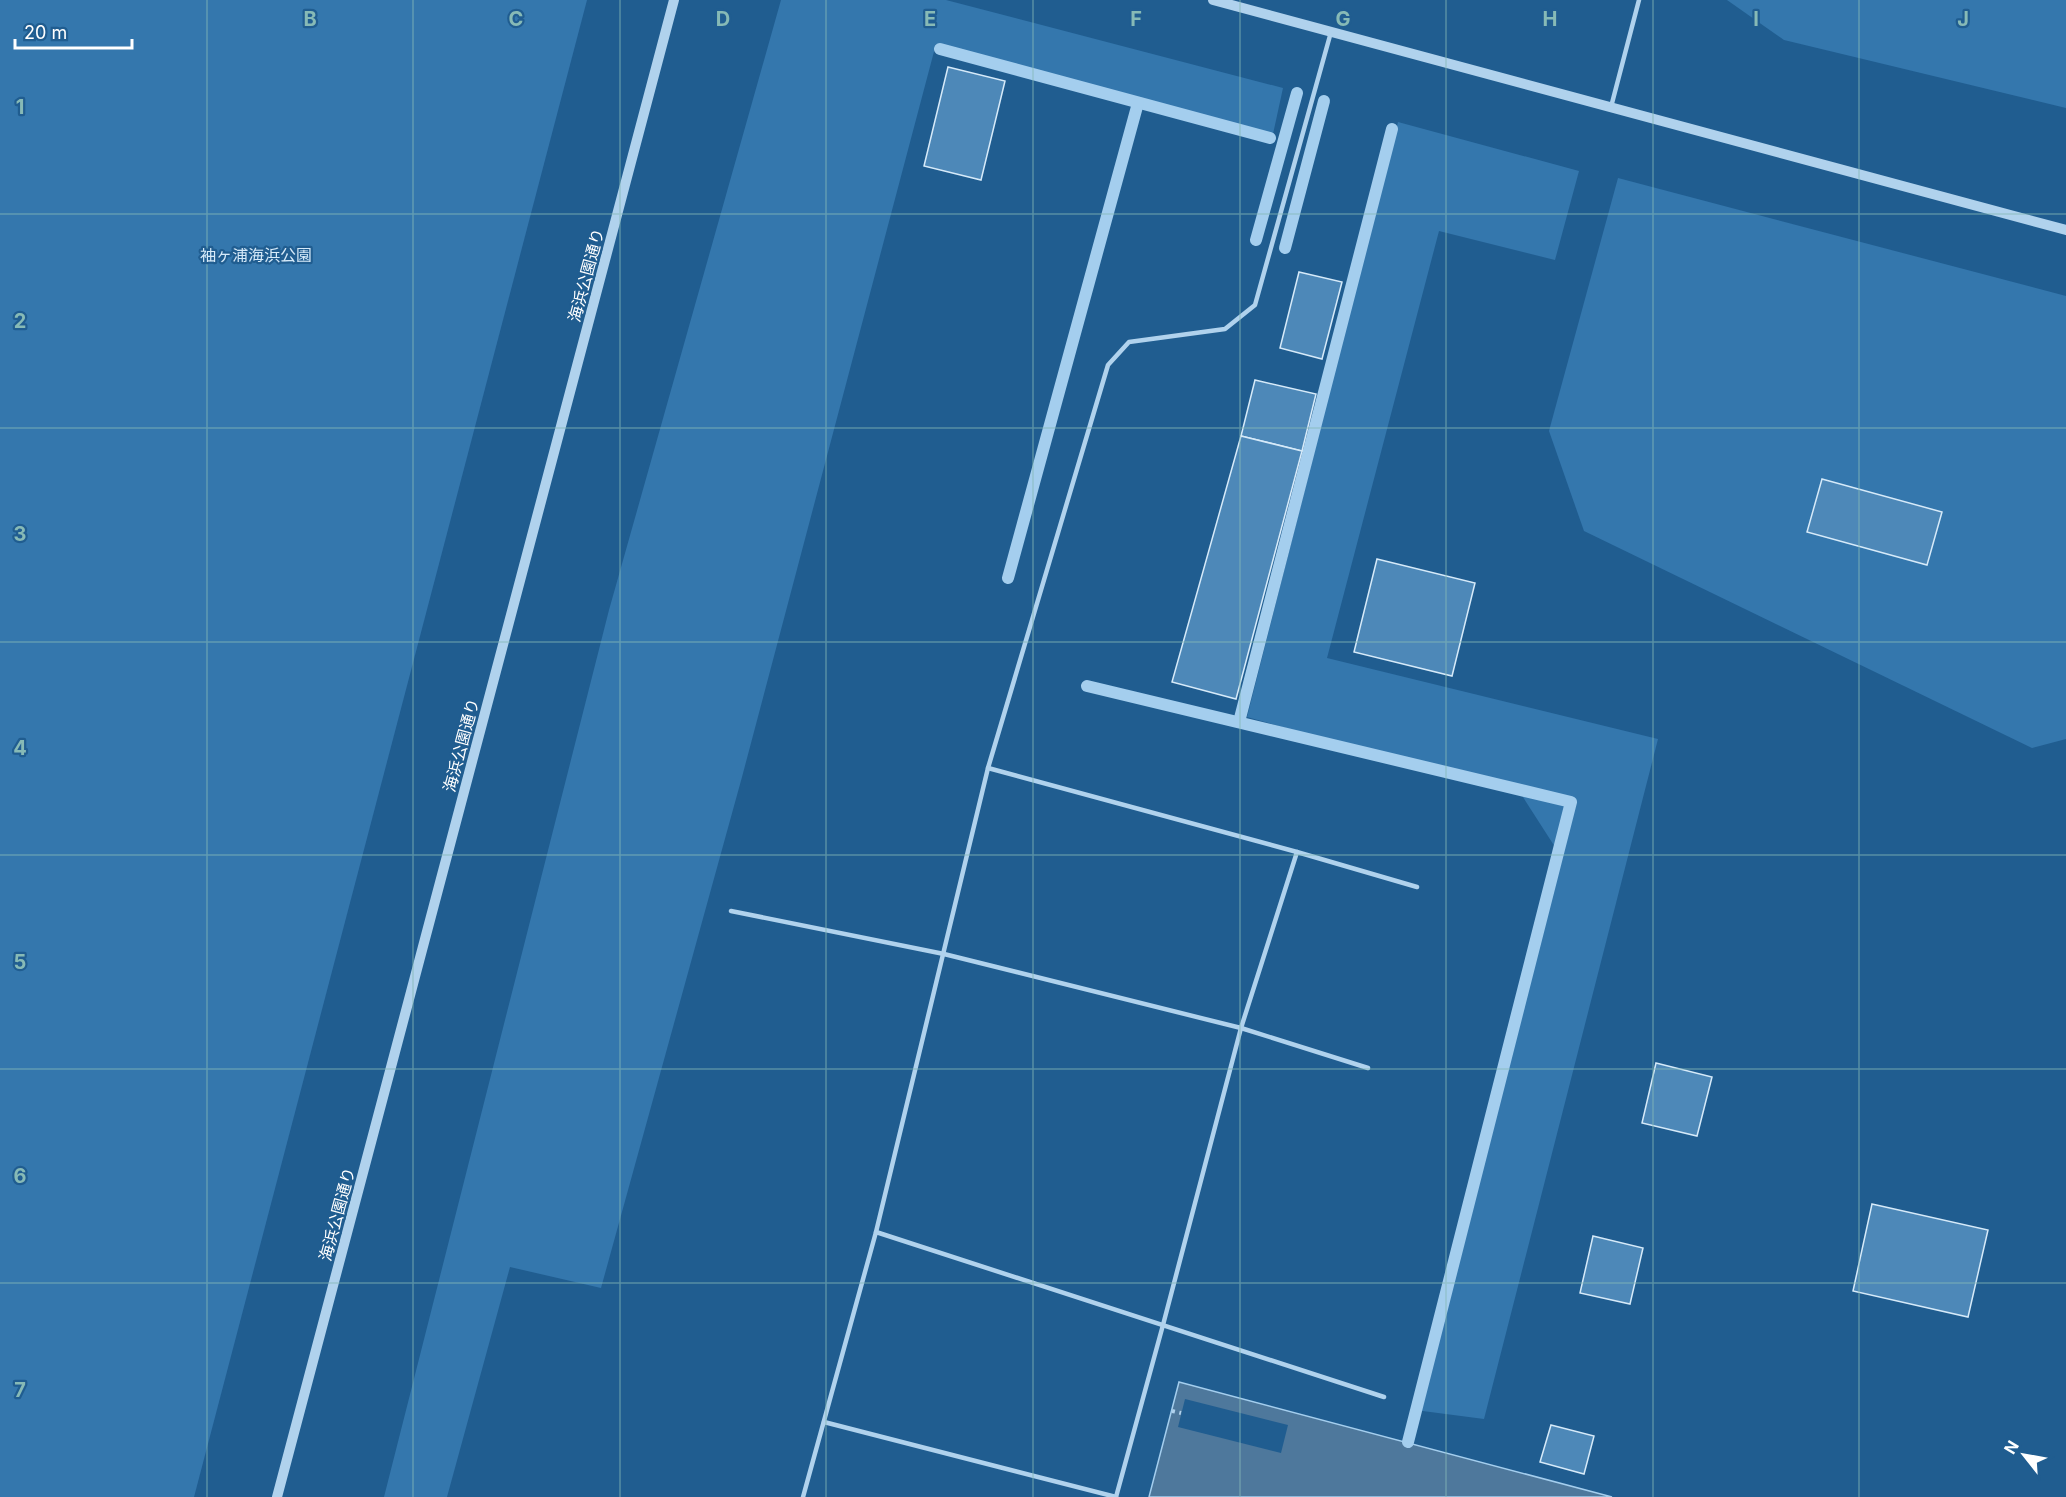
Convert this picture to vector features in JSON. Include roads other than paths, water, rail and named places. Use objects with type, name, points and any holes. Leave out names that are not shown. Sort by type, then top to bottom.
[{"type":"street","name":"海浜公園通り","points":[[278,1497],[674,0]]},
{"type":"street","points":[[1213,0],[2066,230]]},
{"type":"lane","points":[[1611,107],[1639,0]]},
{"type":"lane","points":[[802,1497],[876,1232],[988,768],[1108,365],[1129,342],[1225,329],[1255,305],[1331,32]]},
{"type":"lane","points":[[988,768],[1417,887]]},
{"type":"lane","points":[[824,1422],[1116,1497],[1164,1325],[1241,1028],[1297,852]]},
{"type":"lane","points":[[731,911],[944,954],[1241,1028],[1368,1068]]},
{"type":"lane","points":[[876,1232],[1384,1397]]},
{"type":"waterway","points":[[940,49],[1270,138]]},
{"type":"waterway","points":[[1256,240],[1297,93]]},
{"type":"waterway","points":[[1285,248],[1324,101]]},
{"type":"waterway","points":[[1008,578],[1138,103]]},
{"type":"waterway","points":[[1239,722],[1392,129]]},
{"type":"waterway","points":[[1087,686],[1571,802],[1408,1442]]},
{"type":"park label","name":"袖ヶ浦海浜公園","points":[[256,255]]}]
